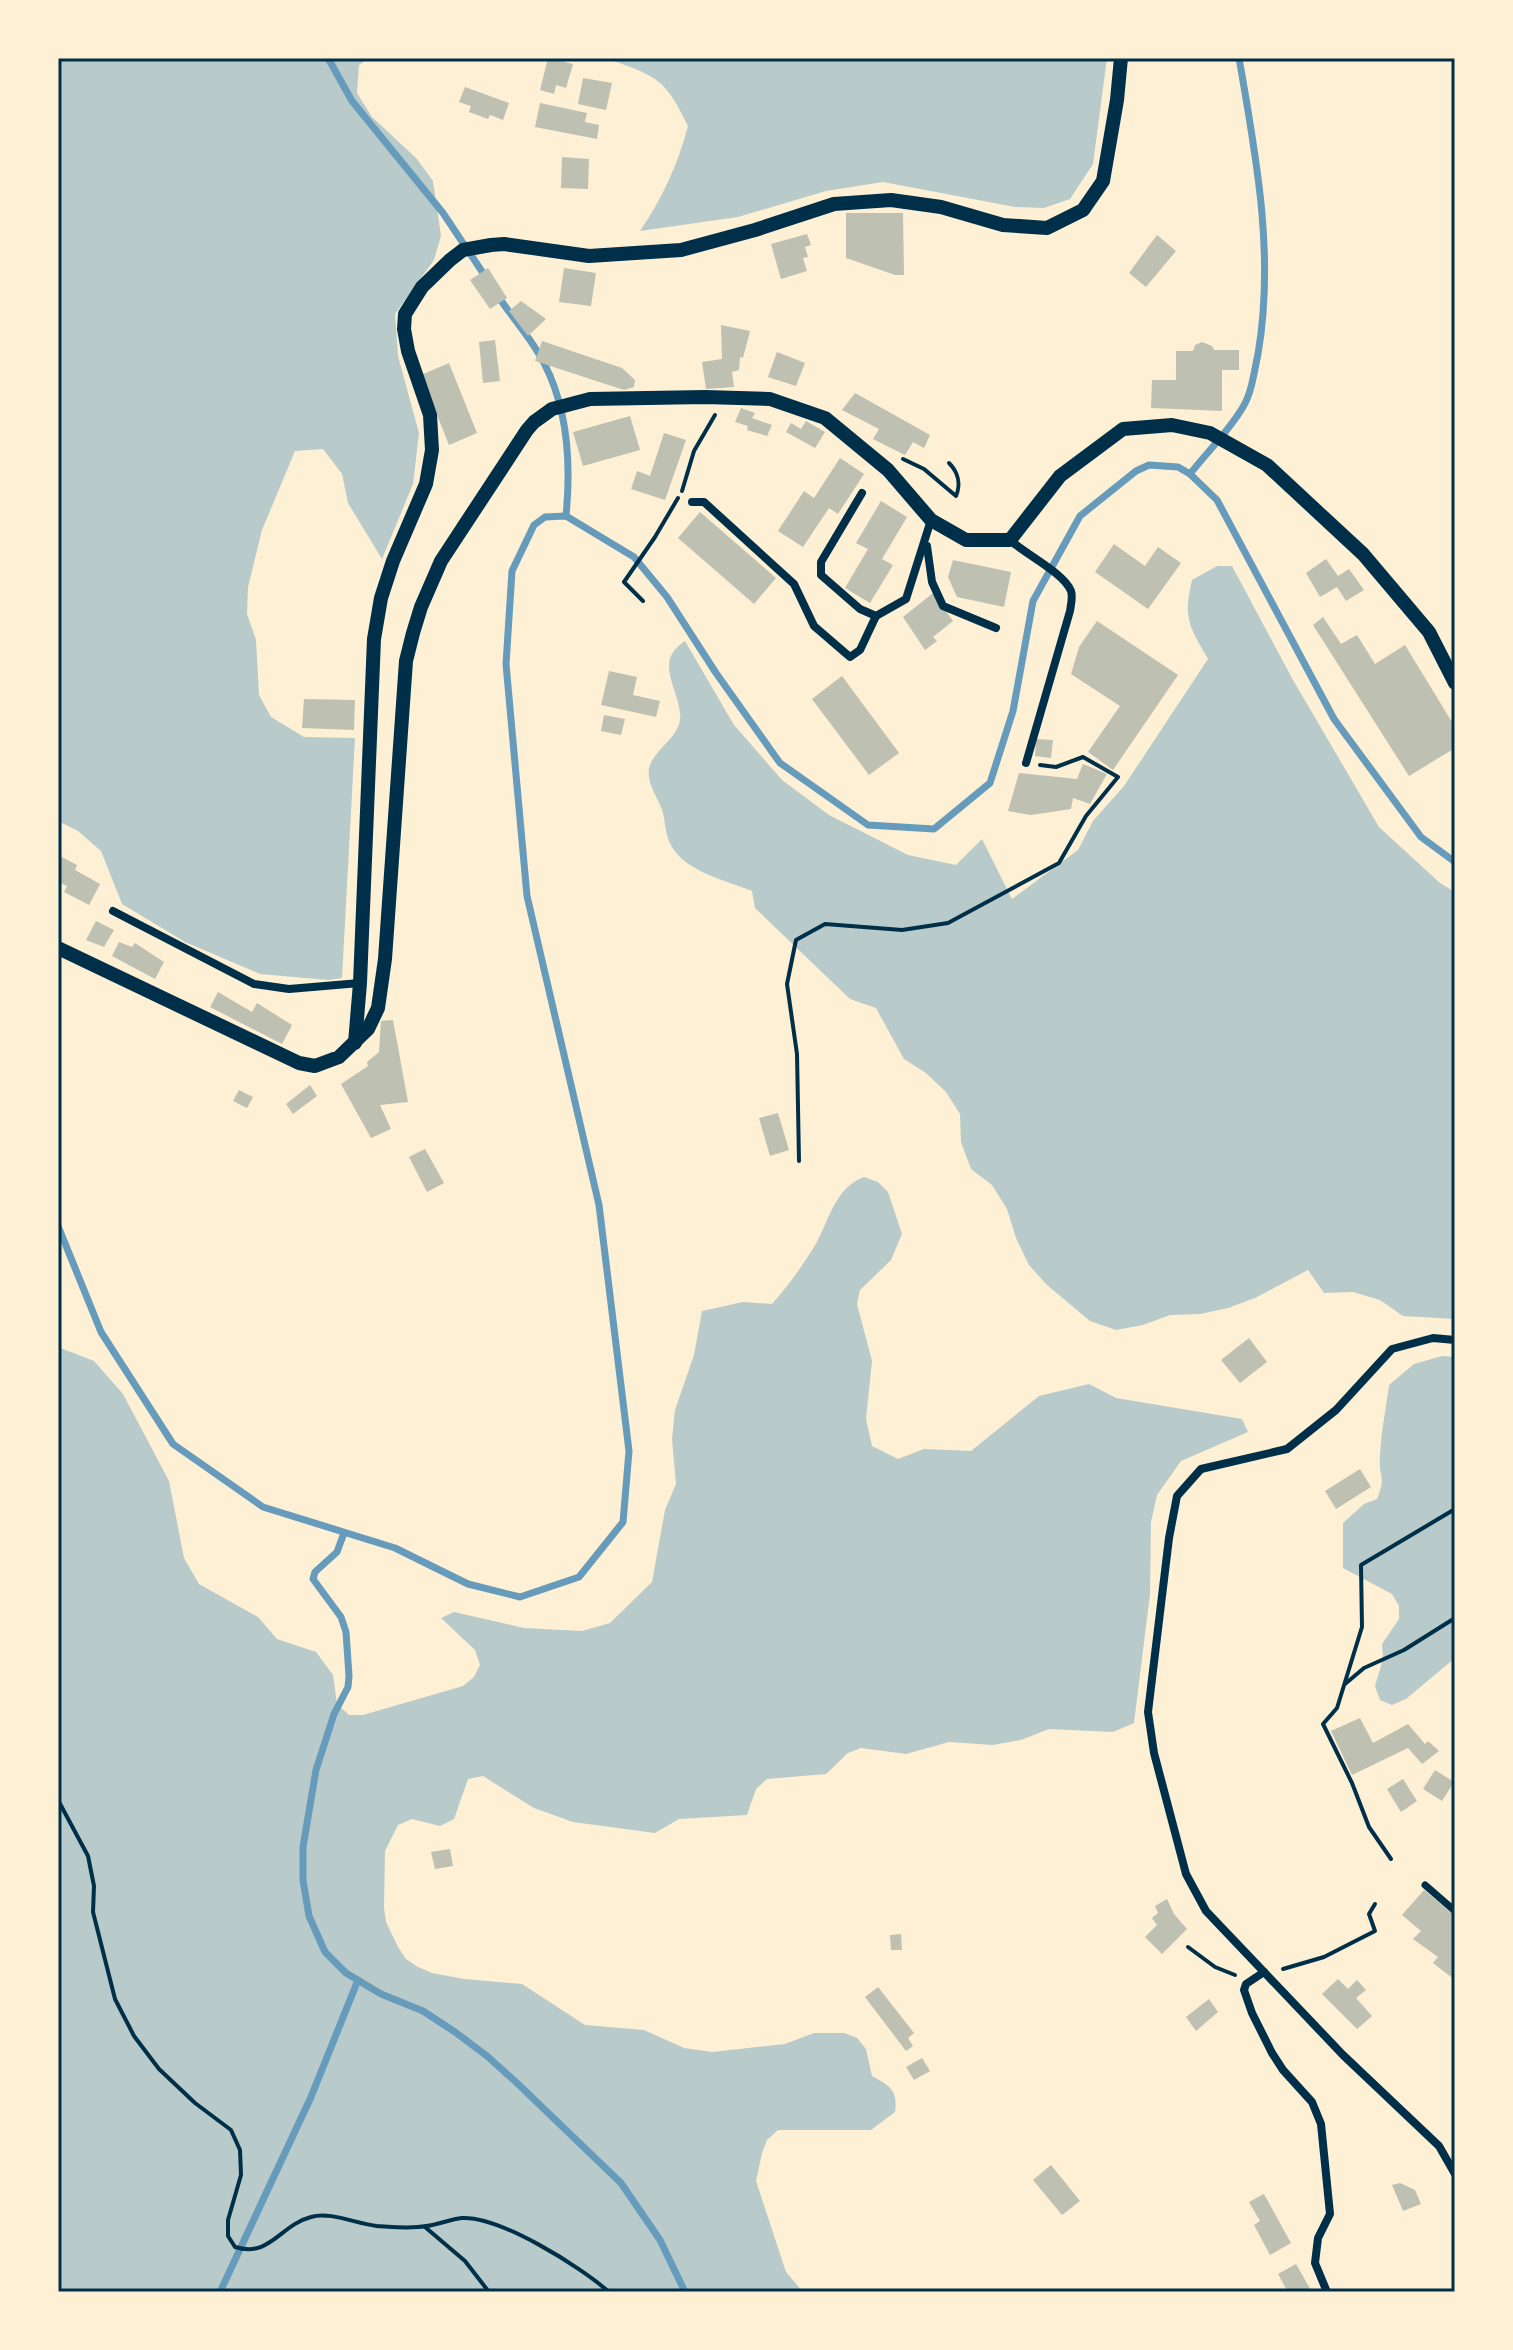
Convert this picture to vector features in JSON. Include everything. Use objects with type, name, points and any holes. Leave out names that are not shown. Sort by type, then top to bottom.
[{"type":"street","points":[[355,1043],[374,639],[381,598],[393,561],[426,484],[432,450],[430,415],[408,351],[404,329],[405,314],[422,287],[436,271],[463,250],[504,244],[589,256],[681,250],[834,204],[891,200],[941,207],[1003,225],[1047,228],[1083,210],[1103,181],[1121,58]]},
{"type":"street","points":[[58,948],[299,1063],[315,1066],[339,1057],[355,1043],[368,1029],[378,1008],[385,959],[406,661],[421,607],[441,561],[527,430],[552,409],[577,401],[705,397],[770,399],[825,418],[888,470],[931,520],[966,540],[1010,540],[1066,581],[1072,595],[1070,611],[1026,763]]},
{"type":"street","points":[[1010,540],[1060,476],[1123,429],[1172,425],[1210,433],[1233,443],[1267,465],[1363,554],[1429,632],[1455,683]]},
{"type":"street","points":[[862,493],[821,562],[821,575],[860,609],[876,616]]},
{"type":"street","points":[[692,502],[704,502],[794,584],[814,626],[850,657],[860,650],[876,616],[906,599],[931,520]]},
{"type":"street","points":[[926,541],[932,582],[943,606],[996,628]]},
{"type":"street","points":[[113,911],[254,984],[289,989],[360,983]]},
{"type":"street","points":[[1455,1340],[1433,1338],[1392,1349],[1336,1410],[1287,1449],[1201,1469],[1177,1496],[1148,1712],[1154,1753],[1186,1874],[1206,1911],[1343,2055],[1439,2146],[1455,2174]]},
{"type":"street","points":[[1425,1885],[1455,1911]]},
{"type":"street","points":[[1261,1968],[1244,1990],[1252,2013],[1272,2053],[1312,2102],[1321,2124],[1330,2214],[1318,2238],[1315,2263],[1327,2292]]},
{"type":"path","points":[[643,601],[624,582],[684,488],[694,451],[716,414],[703,411],[705,397]]},
{"type":"path","points":[[895,455],[924,469],[956,496],[959,488],[956,470],[949,463]]},
{"type":"path","points":[[799,1161],[797,1054],[787,984],[796,940],[825,924],[902,930],[948,923],[1059,863],[1086,816],[1118,777],[1083,757],[1056,767],[1026,763]]},
{"type":"path","points":[[1391,1859],[1369,1827],[1352,1783],[1323,1724],[1337,1708],[1362,1627],[1361,1565],[1455,1509]]},
{"type":"path","points":[[1343,1686],[1364,1668],[1404,1650],[1455,1618]]},
{"type":"path","points":[[58,1800],[88,1856],[94,1886],[93,1912],[115,1999],[134,2036],[159,2069],[195,2103],[231,2130],[240,2150],[241,2175],[228,2220],[228,2236],[235,2247],[250,2252],[263,2247],[314,2215],[375,2226],[425,2227],[464,2218],[507,2229],[567,2261],[609,2292]]},
{"type":"path","points":[[1261,1968],[1272,1957],[1284,1970],[1324,1957],[1375,1931],[1369,1914],[1375,1904]]},
{"type":"path","points":[[1188,1947],[1246,1984]]},
{"type":"path","points":[[425,2227],[465,2261],[489,2292]]},
{"type":"shaded area","points":[[58,58],[368,58],[359,65],[357,93],[372,117],[416,158],[433,181],[441,236],[434,260],[395,314],[398,356],[419,433],[413,484],[382,559],[348,503],[342,474],[323,449],[295,451],[262,530],[248,587],[247,614],[256,640],[259,695],[271,717],[304,737],[355,738],[342,978],[328,980],[260,974],[185,942],[122,904],[101,851],[78,831],[58,821]]},
{"type":"shaded area","points":[[606,58],[1107,58],[1093,164],[1070,199],[1044,208],[1015,207],[883,182],[826,191],[738,217],[640,231],[668,181],[688,126],[672,97],[657,80]]},
{"type":"shaded area","points":[[1217,566],[1232,566],[1293,680],[1379,827],[1440,883],[1455,892],[1455,1319],[1403,1316],[1380,1300],[1353,1292],[1324,1293],[1308,1270],[1255,1298],[1228,1308],[1200,1314],[1170,1315],[1143,1325],[1116,1330],[1090,1321],[1047,1285],[1029,1265],[1007,1209],[992,1185],[971,1169],[961,1142],[960,1114],[946,1092],[926,1073],[904,1059],[876,1008],[850,999],[755,908],[752,891],[693,867],[675,851],[667,837],[662,810],[649,775],[653,758],[674,734],[680,721],[669,665],[676,649],[685,641],[734,725],[782,780],[829,815],[908,855],[956,865],[982,839],[1012,899],[1078,850],[1093,821],[1124,786],[1208,659],[1192,630],[1188,604],[1192,580]]},
{"type":"shaded area","points":[[864,1177],[878,1182],[888,1192],[902,1234],[891,1260],[860,1290],[857,1304],[872,1361],[866,1419],[872,1446],[898,1459],[924,1449],[971,1451],[1039,1396],[1089,1384],[1116,1398],[1242,1419],[1248,1432],[1181,1461],[1157,1495],[1151,1522],[1150,1594],[1134,1723],[1113,1732],[1049,1729],[1021,1740],[993,1745],[949,1742],[906,1754],[861,1748],[848,1753],[826,1774],[767,1779],[756,1789],[747,1815],[679,1819],[655,1833],[573,1822],[534,1808],[483,1776],[468,1779],[454,1819],[440,1826],[412,1819],[398,1825],[385,1851],[386,1922],[406,1959],[432,1973],[522,1984],[585,2025],[644,2030],[684,2048],[712,2052],[785,2044],[814,2033],[844,2033],[857,2038],[866,2049],[872,2076],[894,2094],[895,2112],[871,2130],[778,2130],[767,2140],[756,2181],[786,2272],[803,2292],[58,2292],[58,1347],[94,1361],[123,1394],[169,1481],[184,1558],[199,1584],[258,1617],[277,1639],[316,1652],[333,1675],[337,1704],[349,1715],[363,1715],[463,1686],[474,1677],[480,1665],[475,1650],[441,1618],[454,1612],[524,1628],[582,1631],[610,1623],[652,1582],[665,1510],[676,1484],[672,1439],[675,1410],[694,1355],[702,1311],[743,1302],[772,1304],[814,1247],[839,1197]]},
{"type":"shaded area","points":[[1442,1356],[1455,1357],[1455,1658],[1406,1699],[1392,1705],[1380,1700],[1375,1686],[1383,1659],[1382,1644],[1399,1619],[1399,1606],[1392,1594],[1343,1568],[1343,1523],[1364,1504],[1377,1499],[1380,1491],[1381,1447],[1389,1385],[1414,1364]]},
{"type":"building","points":[[548,58],[573,64],[566,88],[556,85],[554,94],[540,90]]},
{"type":"building","points":[[583,78],[612,83],[606,110],[578,104]]},
{"type":"building","points":[[465,87],[509,103],[503,120],[490,115],[488,119],[469,112],[471,106],[459,102]]},
{"type":"building","points":[[540,103],[587,113],[585,122],[599,125],[597,139],[535,127]]},
{"type":"building","points":[[562,157],[589,159],[588,189],[561,188]]},
{"type":"building","points":[[846,213],[903,213],[904,275],[895,275],[846,258]]},
{"type":"building","points":[[807,234],[811,245],[805,247],[808,257],[803,258],[807,271],[781,279],[771,244]]},
{"type":"building","points":[[1157,235],[1176,251],[1146,287],[1129,273]]},
{"type":"building","points":[[488,268],[507,298],[490,309],[470,280]]},
{"type":"building","points":[[564,268],[596,273],[591,306],[559,302]]},
{"type":"building","points":[[521,301],[546,319],[528,336],[509,311]]},
{"type":"building","points":[[721,325],[750,331],[743,358],[740,357],[739,370],[732,372],[734,387],[706,389],[702,362],[722,359]]},
{"type":"building","points":[[495,340],[500,381],[483,383],[479,342]]},
{"type":"building","points":[[542,341],[622,368],[635,380],[634,387],[624,390],[535,361]]},
{"type":"building","points":[[1202,342],[1214,350],[1239,350],[1239,370],[1222,370],[1222,411],[1151,408],[1152,380],[1176,380],[1176,351],[1193,351],[1195,345]]},
{"type":"building","points":[[777,352],[805,363],[796,386],[768,377]]},
{"type":"building","points":[[449,363],[477,433],[449,445],[421,375]]},
{"type":"building","points":[[855,393],[930,435],[924,448],[913,442],[905,455],[873,439],[879,429],[842,410]]},
{"type":"building","points":[[741,408],[755,413],[752,418],[772,425],[767,436],[747,430],[748,426],[735,422]]},
{"type":"building","points":[[630,416],[640,450],[583,466],[573,432]]},
{"type":"building","points":[[806,421],[825,432],[815,448],[786,432],[791,423],[801,429]]},
{"type":"building","points":[[664,433],[686,440],[665,500],[631,489],[637,471],[650,476]]},
{"type":"building","points":[[840,458],[864,474],[838,514],[829,508],[803,547],[778,531],[804,491],[814,498]]},
{"type":"building","points":[[881,501],[907,517],[882,559],[893,565],[870,603],[845,588],[868,549],[856,543]]},
{"type":"building","points":[[700,512],[776,578],[754,604],[678,538]]},
{"type":"building","points":[[1114,544],[1145,566],[1158,547],[1181,563],[1148,609],[1095,572]]},
{"type":"building","points":[[1326,559],[1338,576],[1349,569],[1364,590],[1346,601],[1337,587],[1320,597],[1306,573]]},
{"type":"building","points":[[953,560],[1011,572],[1004,607],[957,597],[948,577]]},
{"type":"building","points":[[933,593],[953,621],[933,637],[937,641],[925,650],[903,617]]},
{"type":"building","points":[[1323,617],[1341,644],[1357,635],[1375,664],[1405,645],[1455,727],[1455,748],[1409,776],[1313,625]]},
{"type":"building","points":[[1097,621],[1178,675],[1113,770],[1088,752],[1120,706],[1071,674],[1079,647]]},
{"type":"building","points":[[609,671],[637,677],[633,695],[660,701],[656,717],[601,705]]},
{"type":"building","points":[[842,676],[899,753],[869,775],[812,699]]},
{"type":"building","points":[[304,699],[355,700],[354,730],[302,728]]},
{"type":"building","points":[[604,715],[625,719],[621,735],[601,731]]},
{"type":"building","points":[[1036,739],[1053,740],[1051,758],[1035,756]]},
{"type":"building","points":[[1083,764],[1107,774],[1090,804],[1073,798],[1071,809],[1031,815],[1008,811],[1019,773],[1077,779]]},
{"type":"building","points":[[58,855],[77,865],[75,870],[100,884],[89,905],[64,892],[67,886],[58,882]]},
{"type":"building","points":[[96,921],[114,930],[104,947],[86,940]]},
{"type":"building","points":[[119,942],[132,947],[135,943],[164,962],[155,979],[112,956]]},
{"type":"building","points":[[218,992],[252,1012],[257,1003],[292,1025],[282,1044],[210,1007]]},
{"type":"building","points":[[393,1020],[408,1102],[380,1105],[391,1129],[371,1138],[341,1084],[368,1066],[367,1062],[379,1052],[381,1021]]},
{"type":"building","points":[[310,1085],[317,1096],[293,1114],[286,1104]]},
{"type":"building","points":[[239,1090],[253,1097],[247,1108],[233,1101]]},
{"type":"building","points":[[778,1113],[789,1150],[770,1156],[759,1118]]},
{"type":"building","points":[[425,1149],[444,1183],[427,1192],[409,1157]]},
{"type":"building","points":[[1249,1338],[1267,1362],[1240,1383],[1221,1360]]},
{"type":"building","points":[[1360,1469],[1371,1487],[1336,1509],[1325,1491]]},
{"type":"building","points":[[1360,1718],[1373,1743],[1408,1724],[1425,1744],[1428,1741],[1439,1751],[1422,1764],[1408,1748],[1352,1775],[1331,1731]]},
{"type":"building","points":[[1435,1770],[1454,1782],[1442,1801],[1423,1789]]},
{"type":"building","points":[[1403,1779],[1417,1801],[1401,1812],[1387,1789]]},
{"type":"building","points":[[450,1849],[453,1866],[435,1869],[431,1852]]},
{"type":"building","points":[[1424,1890],[1455,1916],[1455,1980],[1433,1963],[1438,1957],[1413,1939],[1421,1931],[1402,1915]]},
{"type":"building","points":[[1167,1899],[1174,1914],[1187,1929],[1162,1954],[1145,1937],[1157,1925],[1152,1918],[1158,1913],[1155,1906]]},
{"type":"building","points":[[901,1934],[902,1950],[891,1950],[890,1935]]},
{"type":"building","points":[[1338,1979],[1348,1989],[1357,1980],[1366,1990],[1356,1998],[1372,2016],[1357,2029],[1322,1994]]},
{"type":"building","points":[[878,1987],[914,2033],[908,2038],[913,2046],[906,2051],[865,1997]]},
{"type":"building","points":[[1209,1999],[1218,2012],[1196,2031],[1186,2017]]},
{"type":"building","points":[[922,2058],[930,2071],[914,2080],[906,2067]]},
{"type":"building","points":[[1051,2165],[1080,2201],[1062,2215],[1033,2180]]},
{"type":"building","points":[[1400,2183],[1415,2190],[1421,2204],[1403,2211],[1392,2185]]},
{"type":"building","points":[[1264,2194],[1291,2243],[1270,2255],[1254,2225],[1260,2221],[1249,2202]]},
{"type":"building","points":[[1296,2264],[1312,2292],[1288,2292],[1278,2274]]},
{"type":"waterway","points":[[328,58],[352,101],[443,213],[487,279]]},
{"type":"waterway","points":[[1190,474],[1246,401],[1258,354],[1263,317],[1265,280],[1261,206],[1239,58]]},
{"type":"waterway","points":[[498,296],[539,354],[558,399],[568,457],[566,516]]},
{"type":"waterway","points":[[58,1226],[101,1332],[173,1444],[263,1507],[395,1548],[468,1584],[520,1597],[579,1577],[623,1522],[629,1451],[599,1205],[527,896],[506,664],[512,571],[534,525],[545,517],[566,516],[634,557],[667,597],[780,763],[868,825],[934,829],[990,783],[1013,711],[1033,601],[1080,516],[1136,471],[1149,465],[1178,467],[1190,474],[1217,500],[1334,719],[1421,837],[1455,862]]},
{"type":"waterway","points":[[344,1533],[337,1552],[315,1572],[313,1579],[341,1617],[346,1632],[349,1676],[348,1687],[334,1714],[316,1770],[303,1847],[303,1880],[309,1916],[325,1952],[346,1973],[381,1994],[423,2011],[455,2032],[517,2083],[621,2183],[660,2240],[685,2292]]},
{"type":"waterway","points":[[220,2292],[311,2097],[358,1980]]}]
